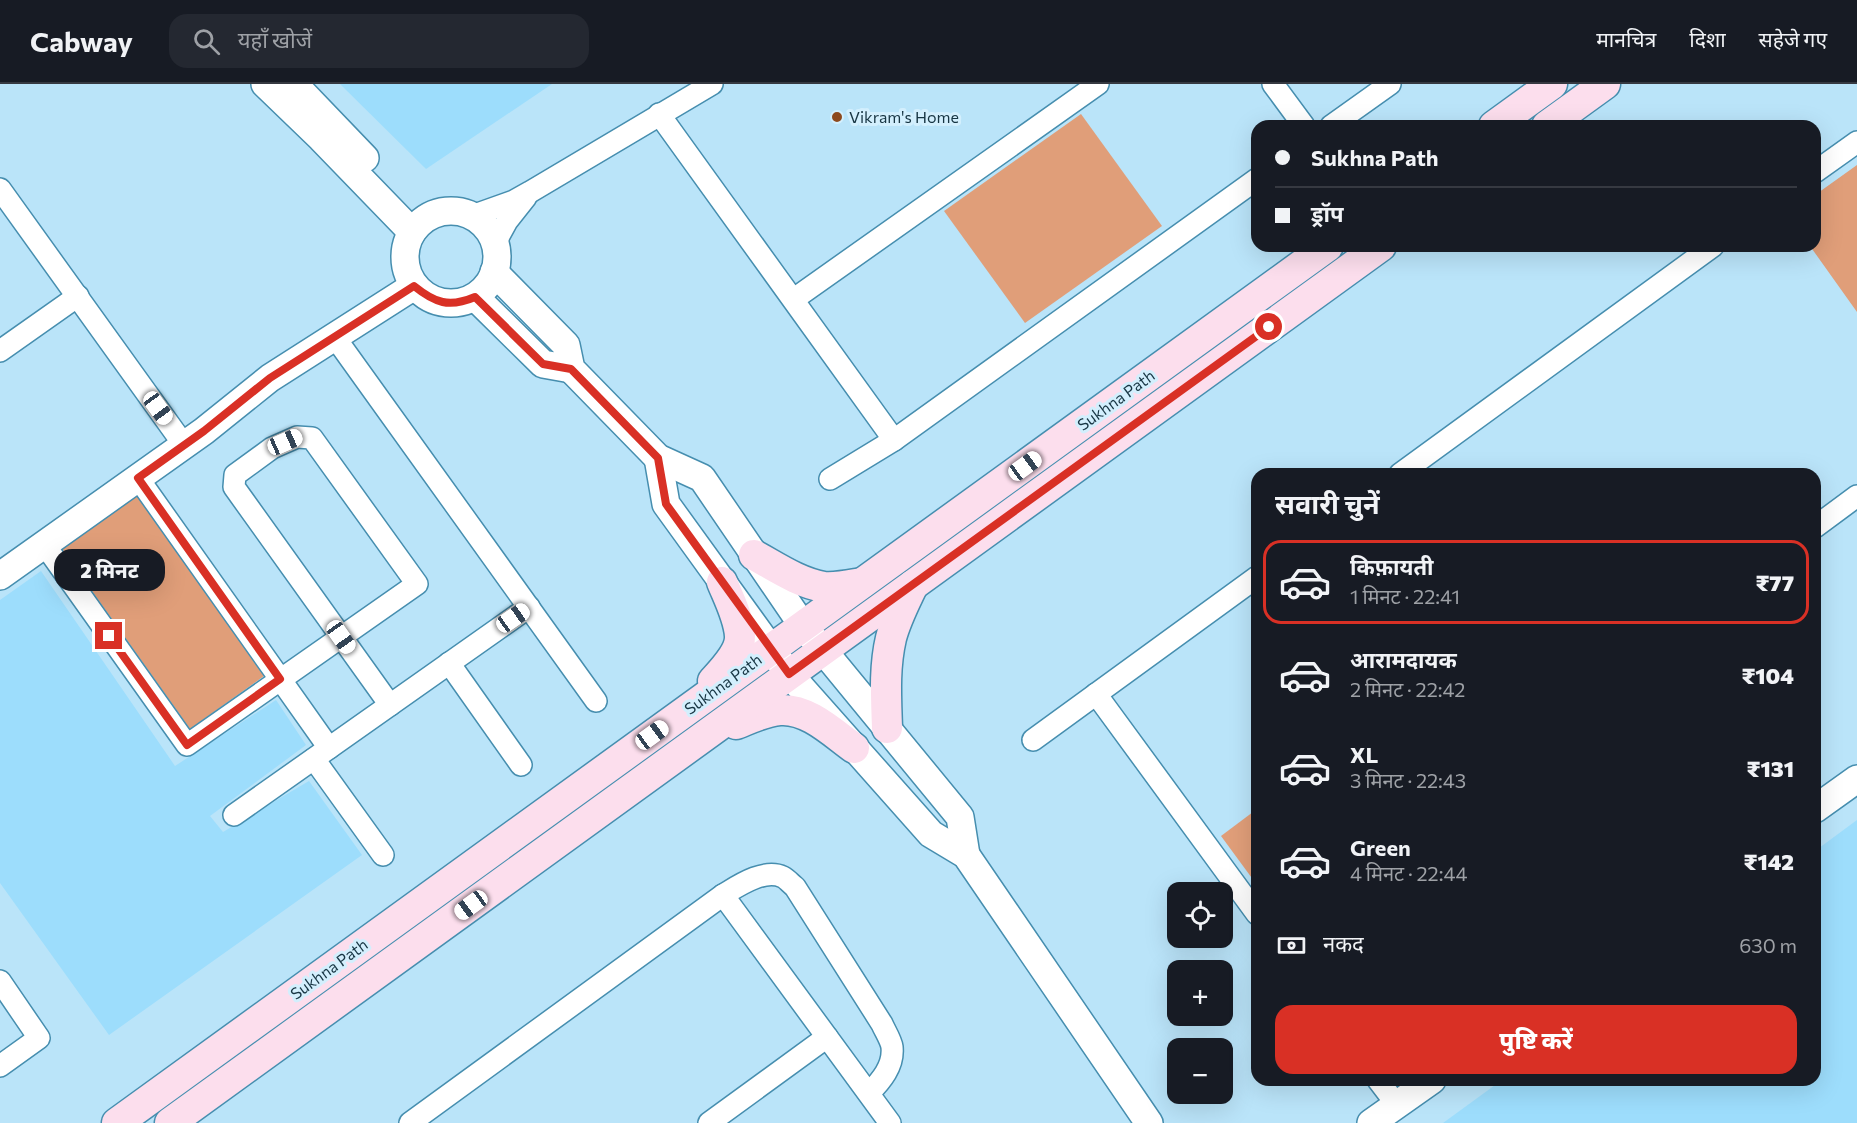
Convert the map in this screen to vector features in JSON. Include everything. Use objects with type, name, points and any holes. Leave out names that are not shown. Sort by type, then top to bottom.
[{"type":"main road","points":[[1502,120],[1552,84]]},
{"type":"main road","points":[[1555,120],[1605,84]]},
{"type":"main road","name":"Sukhna Path","points":[[117,1123],[1320,252]]},
{"type":"main road","name":"Sukhna Path","points":[[170,1123],[1373,252]]},
{"type":"main road","points":[[754,555],[791,576],[814,584],[839,587],[862,583]]},
{"type":"main road","points":[[690,708],[722,671],[741,638],[735,613],[722,582]]},
{"type":"main road","points":[[887,728],[887,664],[899,615],[913,585]]},
{"type":"main road","points":[[697,741],[760,715],[780,710],[805,714],[854,748]]},
{"type":"street","points":[[265,84],[417,226]]},
{"type":"street","points":[[294,84],[337,127],[417,226]]},
{"type":"street","points":[[472,216],[514,201],[712,84]]},
{"type":"street","points":[[794,299],[1098,84]]},
{"type":"street","points":[[1273,84],[1300,120]]},
{"type":"street","points":[[1339,120],[1390,84]]},
{"type":"street","points":[[659,114],[894,440]]},
{"type":"street","points":[[1821,168],[1857,142]]},
{"type":"street","points":[[830,479],[894,440],[1251,183]]},
{"type":"street","points":[[0,189],[184,445]]},
{"type":"street","points":[[495,243],[507,220],[530,192]]},
{"type":"street","points":[[457,211],[472,216],[488,229],[495,243],[497,263],[490,282],[475,297],[462,302],[445,303],[428,298],[414,286],[406,268],[405,251],[417,226],[438,213],[457,211]]},
{"type":"street","points":[[1413,468],[1705,252]]},
{"type":"street","points":[[494,272],[566,345],[571,369],[658,458],[702,478],[803,626],[960,816],[966,855]]},
{"type":"street","points":[[0,576],[204,431],[270,378],[414,286]]},
{"type":"street","points":[[0,351],[78,296]]},
{"type":"street","points":[[475,297],[543,364],[571,369]]},
{"type":"street","points":[[334,336],[597,701]]},
{"type":"street","points":[[44,544],[187,745],[280,679],[341,637],[417,584],[312,438],[297,437],[272,448],[235,475],[234,487],[341,637],[390,705]]},
{"type":"street","points":[[658,458],[666,504],[789,674],[931,834],[966,855],[1149,1123]]},
{"type":"street","points":[[138,478],[280,679],[383,855]]},
{"type":"street","points":[[1821,523],[1857,496]]},
{"type":"street","points":[[1033,740],[1251,581]]},
{"type":"street","points":[[234,815],[529,607]]},
{"type":"street","points":[[449,663],[521,765]]},
{"type":"street","points":[[1096,694],[1251,906]]},
{"type":"street","points":[[1821,804],[1857,779]]},
{"type":"street","points":[[410,1123],[437,1115],[723,895],[743,883],[767,875],[783,877],[795,887],[882,1024],[892,1046],[889,1067],[880,1082],[868,1093]]},
{"type":"street","points":[[723,895],[890,1123]]},
{"type":"street","points":[[0,981],[39,1038],[0,1066]]},
{"type":"street","points":[[709,1123],[827,1037]]},
{"type":"street","points":[[1383,1086],[1397,1105]]},
{"type":"street","points":[[1371,1123],[1424,1086]]},
{"type":"shaded area","points":[[340,84],[552,84],[426,169]]},
{"type":"shaded area","points":[[1081,114],[1162,226],[1025,323],[944,211]]},
{"type":"shaded area","points":[[1857,165],[1857,312],[1814,252],[1821,252],[1821,191]]},
{"type":"shaded area","points":[[136,493],[264,676],[190,729],[60,546]]},
{"type":"shaded area","points":[[41,571],[175,766],[276,700],[306,745],[210,816],[223,832],[309,781],[362,855],[109,1035],[0,883],[0,600]]},
{"type":"shaded area","points":[[1251,814],[1251,877],[1221,836]]},
{"type":"shaded area","points":[[1857,820],[1857,1123],[1443,1123],[1494,1086],[1821,1086],[1821,847]]},
{"type":"place","name":"Vikram's Home","points":[[837,117]]},
{"type":"route","points":[[109,636],[187,745],[280,679],[138,478],[204,431],[270,378],[414,286],[428,298],[445,303],[462,302],[475,297],[543,364],[571,369],[635,434],[658,458],[666,504],[789,674],[1269,327]]}]
